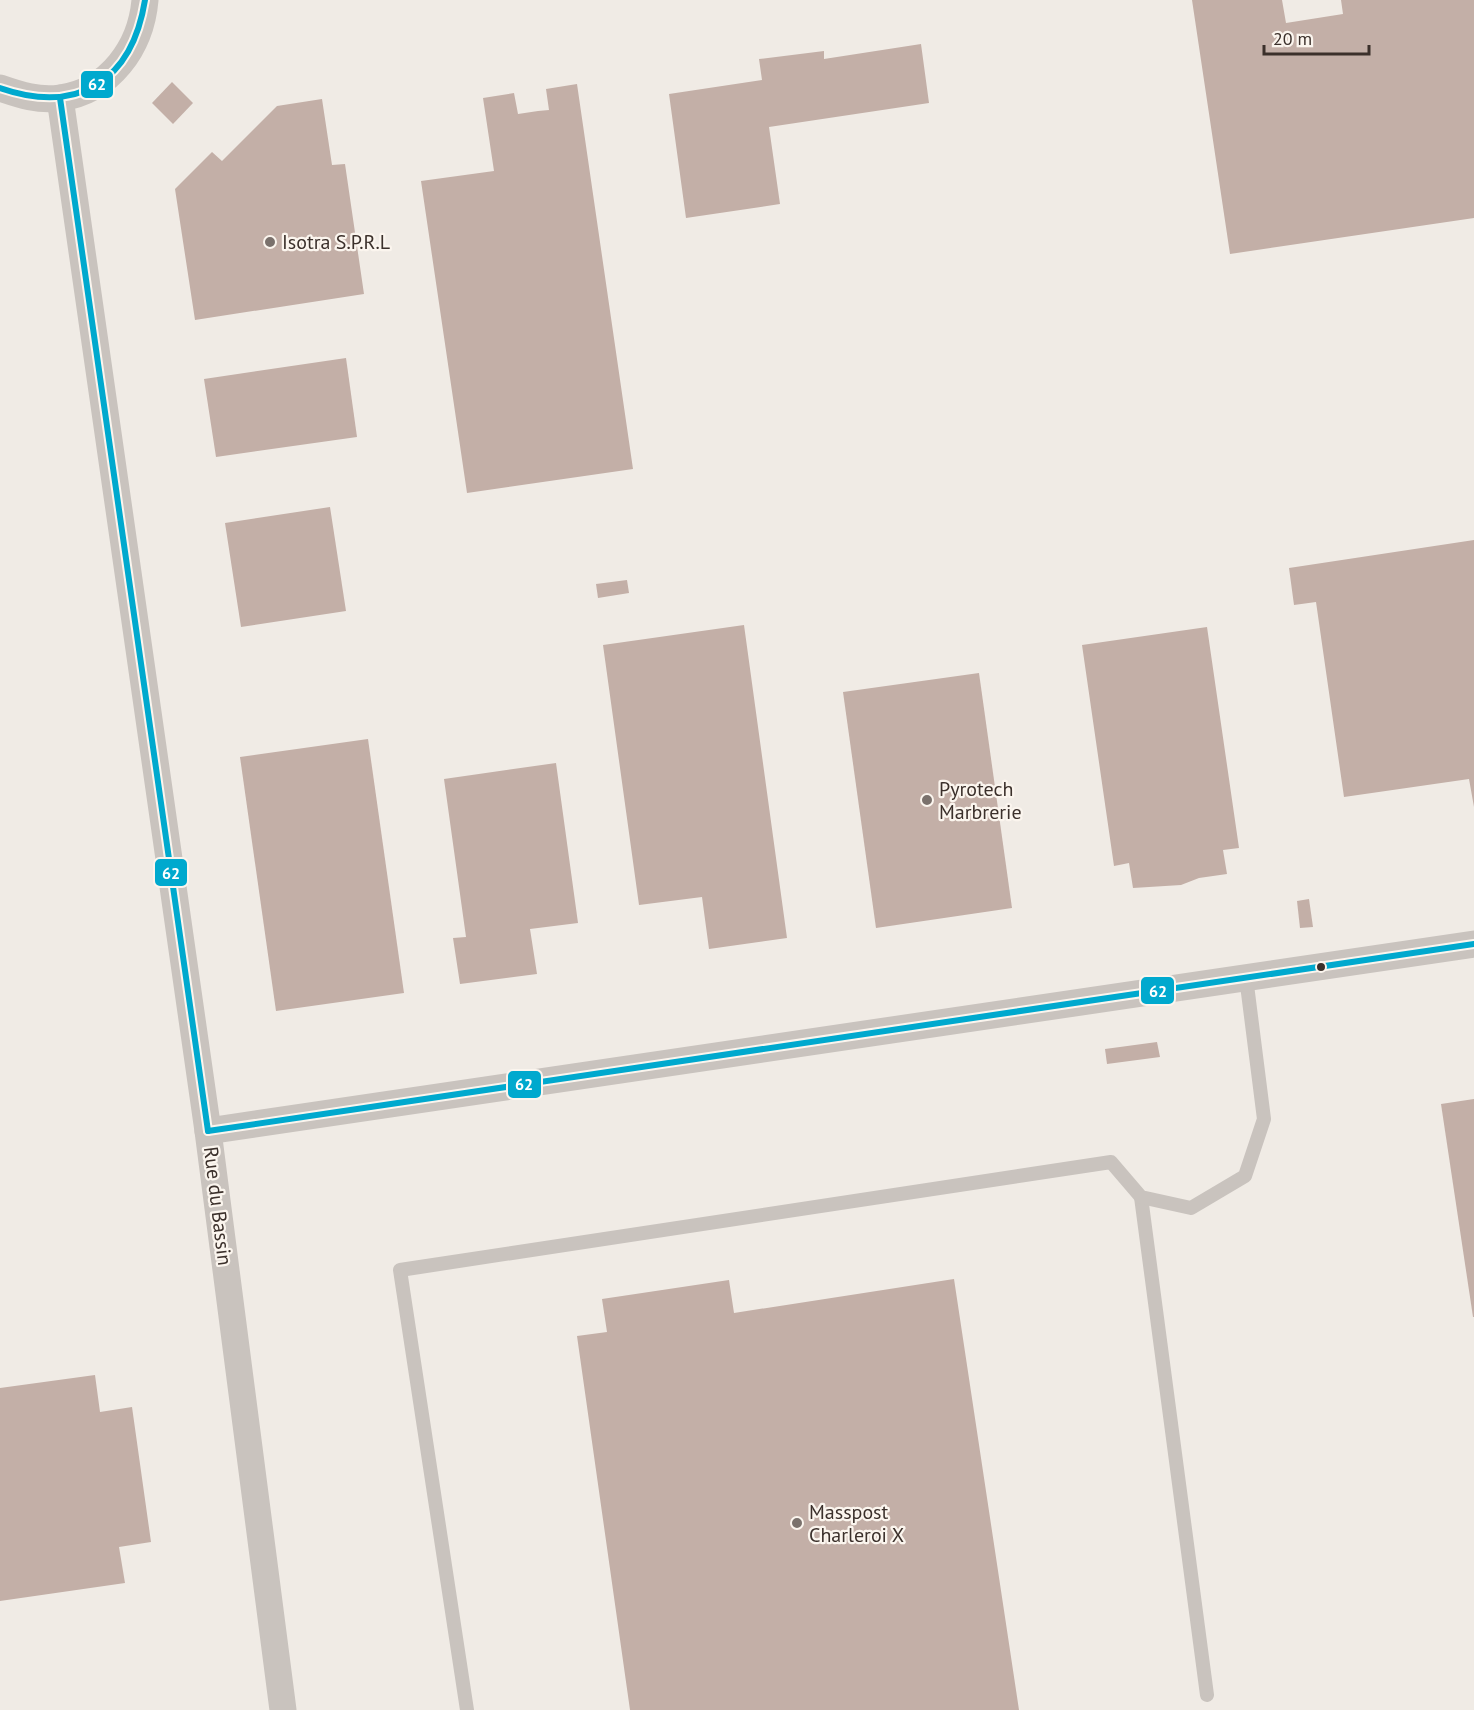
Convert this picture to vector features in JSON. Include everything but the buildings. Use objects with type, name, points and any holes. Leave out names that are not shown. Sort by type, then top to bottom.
[{"type":"street","points":[[0,88],[29,98],[60,98],[89,89],[113,72],[132,48],[143,21],[145,0]]},
{"type":"street","name":"Rue du Bassin","points":[[60,98],[208,1131],[283,1710]]},
{"type":"street","points":[[208,1131],[1474,944]]},
{"type":"lane","points":[[1141,1197],[1191,1208],[1245,1176],[1264,1119],[1246,977]]},
{"type":"lane","points":[[467,1710],[400,1270],[1111,1162],[1141,1197],[1208,1695]]},
{"type":"transit line","name":"62","points":[[0,88],[28,95],[54,97],[77,93],[97,84],[114,71],[128,52],[138,28],[145,0]]},
{"type":"transit line","name":"62","points":[[60,98],[208,1131]]},
{"type":"transit line","name":"62","points":[[208,1131],[1474,944]]},
{"type":"place","name":"Isotra S.P.R.L","points":[[270,242]]},
{"type":"place","name":"Pyrotech Marbrerie","points":[[927,800]]},
{"type":"place","name":"Masspost Charleroi X","points":[[797,1523]]}]
